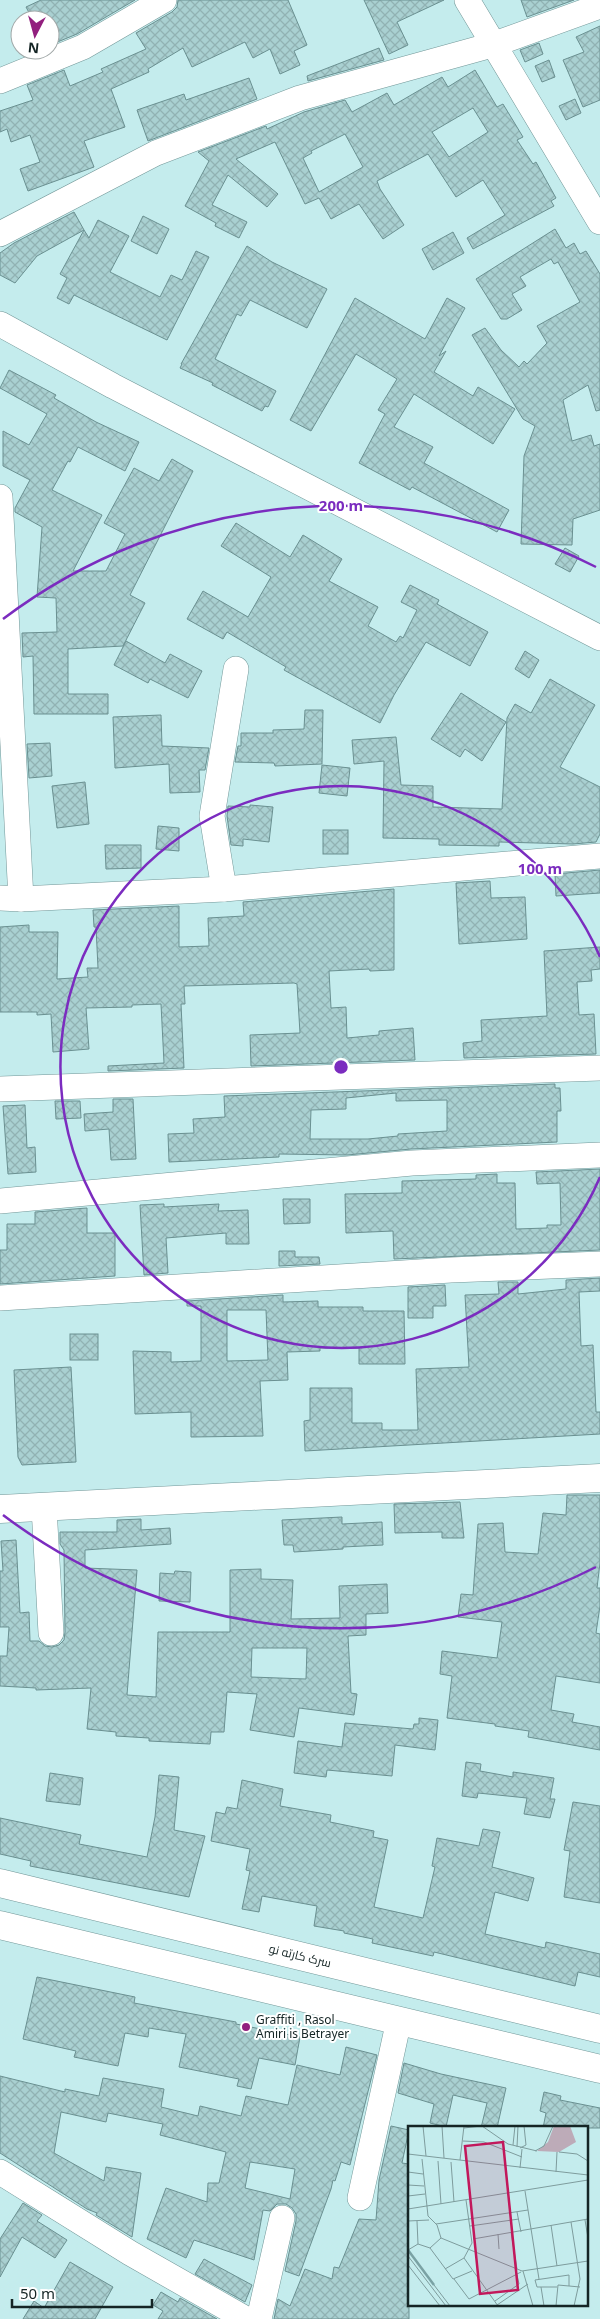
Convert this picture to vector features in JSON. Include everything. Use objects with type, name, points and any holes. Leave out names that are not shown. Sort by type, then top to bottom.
[{"type":"main road","points":[[0,1509],[600,1478]]},
{"type":"main road","name":"سرک کارته نو","points":[[0,1883],[600,2029]]},
{"type":"main road","points":[[0,1925],[600,2068]]},
{"type":"street","points":[[0,81],[83,47],[164,0]]},
{"type":"street","points":[[467,0],[492,45],[600,222]]},
{"type":"street","points":[[1,227],[156,153],[300,98],[492,45],[600,6]]},
{"type":"street","points":[[0,324],[122,390],[600,638]]},
{"type":"street","points":[[0,498],[10,899],[224,889],[600,856]]},
{"type":"street","points":[[224,889],[212,816],[236,669]]},
{"type":"street","points":[[0,1088],[600,1068]]},
{"type":"street","points":[[0,1201],[412,1163],[600,1156]]},
{"type":"street","points":[[0,1298],[431,1271],[600,1264]]},
{"type":"street","points":[[44,1507],[51,1633]]},
{"type":"street","points":[[360,2198],[399,2020]]},
{"type":"street","points":[[0,2172],[130,2253],[246,2319]]},
{"type":"street","points":[[259,2319],[282,2218]]},
{"type":"building","points":[[41,0],[135,0],[77,34],[60,41],[60,10],[28,10],[26,7]]},
{"type":"building","points":[[178,0],[288,0],[307,45],[294,51],[300,65],[280,74],[270,49],[253,58],[245,42],[192,67],[183,48],[148,69],[149,72],[111,89],[125,127],[84,141],[94,167],[28,191],[20,169],[40,162],[30,135],[11,142],[7,129],[0,132],[0,111],[33,100],[27,85],[64,70],[70,86],[103,72],[101,69],[146,49],[136,33],[172,12],[177,7]]},
{"type":"building","points":[[364,0],[444,0],[397,22],[408,45],[389,54]]},
{"type":"building","points":[[521,0],[574,0],[527,17]]},
{"type":"building","points":[[600,26],[600,100],[583,107],[563,60],[584,52],[576,37]]},
{"type":"building","points":[[539,43],[543,54],[525,62],[520,50]]},
{"type":"building","points":[[379,48],[384,60],[308,81],[307,76]]},
{"type":"building","points":[[549,60],[555,77],[542,82],[535,66]]},
{"type":"building","points":[[475,70],[497,107],[503,104],[523,137],[517,140],[533,164],[536,162],[556,198],[551,201],[554,206],[473,249],[467,238],[505,215],[483,180],[456,197],[428,154],[377,181],[380,189],[404,225],[383,239],[359,204],[331,219],[319,198],[305,204],[275,142],[236,159],[278,194],[267,207],[228,175],[212,205],[247,222],[239,238],[215,226],[216,223],[185,206],[209,161],[198,152],[266,126],[267,129],[304,112],[345,100],[352,112],[387,93],[394,105],[442,77],[448,87]],"holes":[[[473,108],[488,132],[449,157],[432,132]],[[345,134],[363,167],[319,192],[303,158],[312,153],[311,151]]]},
{"type":"building","points":[[249,78],[257,99],[148,141],[137,110],[184,94],[186,100]]},
{"type":"building","points":[[575,99],[581,113],[566,120],[559,106]]},
{"type":"building","points":[[74,212],[84,230],[37,256],[15,283],[0,275],[0,253],[14,243]]},
{"type":"building","points":[[143,216],[169,229],[157,254],[131,241]]},
{"type":"building","points":[[98,220],[129,236],[110,272],[160,297],[171,275],[182,280],[196,251],[209,257],[167,340],[74,295],[69,304],[57,298],[67,278],[60,274],[84,230],[89,238]]},
{"type":"building","points":[[555,229],[566,248],[574,243],[580,254],[586,251],[600,274],[600,410],[596,411],[588,385],[563,400],[572,441],[591,435],[594,446],[600,444],[600,510],[573,519],[572,545],[521,544],[524,456],[535,426],[523,419],[472,335],[485,328],[501,350],[519,367],[524,361],[527,364],[547,343],[537,326],[580,302],[558,262],[554,264],[551,259],[520,277],[526,286],[512,294],[522,310],[507,319],[501,319],[476,279]]},
{"type":"building","points":[[453,232],[464,253],[433,270],[422,249]]},
{"type":"building","points":[[247,246],[272,262],[327,289],[307,328],[250,300],[241,316],[237,314],[215,359],[276,391],[268,407],[265,406],[262,411],[212,385],[213,383],[180,368]]},
{"type":"building","points":[[355,298],[425,339],[447,298],[465,308],[439,356],[446,351],[434,372],[473,396],[478,387],[515,409],[493,444],[414,394],[394,427],[433,447],[424,463],[509,510],[497,532],[412,487],[410,490],[359,463],[385,414],[378,410],[397,379],[356,354],[311,431],[290,420]]},
{"type":"building","points":[[9,370],[56,395],[54,398],[96,422],[139,442],[125,471],[78,447],[52,490],[102,515],[73,571],[106,571],[125,534],[104,523],[134,468],[159,481],[172,459],[193,471],[130,595],[145,603],[123,646],[68,649],[68,694],[108,694],[108,714],[34,714],[33,656],[23,657],[22,633],[57,632],[56,598],[37,597],[42,527],[15,512],[15,508],[30,480],[3,466],[3,431],[29,445],[47,414],[0,388]]},
{"type":"building","points":[[236,523],[290,557],[303,535],[342,559],[329,581],[378,607],[368,626],[396,642],[400,636],[403,638],[417,610],[401,602],[410,585],[439,600],[437,604],[488,632],[470,666],[426,642],[394,695],[380,723],[284,670],[286,667],[227,632],[223,639],[187,619],[203,591],[248,617],[271,577],[221,546]]},
{"type":"building","points":[[565,548],[579,556],[570,572],[555,564]]},
{"type":"building","points":[[126,641],[165,663],[170,654],[202,671],[188,698],[150,679],[148,683],[114,665]]},
{"type":"building","points":[[525,651],[539,660],[529,678],[515,669]]},
{"type":"building","points":[[550,679],[595,705],[560,767],[600,787],[600,834],[596,842],[573,844],[499,842],[499,846],[439,845],[439,839],[383,838],[384,761],[354,764],[352,740],[396,737],[401,785],[433,786],[433,807],[502,809],[507,718],[515,704],[531,713]]},
{"type":"building","points":[[461,693],[506,722],[482,761],[465,749],[460,757],[431,739]]},
{"type":"building","points":[[305,710],[323,710],[322,764],[275,766],[274,763],[235,762],[238,746],[241,746],[241,733],[273,733],[273,730],[304,729]]},
{"type":"building","points":[[161,715],[162,746],[209,748],[205,770],[199,770],[200,792],[170,793],[169,764],[115,768],[113,717]]},
{"type":"building","points":[[50,743],[52,776],[29,778],[27,744]]},
{"type":"building","points":[[322,765],[350,768],[347,796],[319,793]]},
{"type":"building","points":[[85,782],[89,824],[57,828],[52,786]]},
{"type":"building","points":[[250,805],[273,807],[269,842],[243,839],[243,846],[231,845],[227,816],[228,806],[250,807]]},
{"type":"building","points":[[158,826],[179,828],[179,851],[156,849]]},
{"type":"building","points":[[323,830],[348,830],[348,854],[323,854]]},
{"type":"building","points":[[105,845],[141,845],[141,868],[106,869]]},
{"type":"building","points":[[600,870],[600,893],[556,896],[555,874]]},
{"type":"building","points":[[490,881],[491,898],[525,897],[527,939],[459,944],[456,883]]},
{"type":"building","points":[[394,889],[394,970],[329,971],[331,1008],[346,1007],[347,1038],[379,1035],[379,1031],[413,1028],[415,1060],[251,1066],[250,1035],[300,1033],[297,984],[294,983],[184,986],[185,1004],[181,1004],[184,1068],[108,1071],[108,1066],[164,1063],[161,1004],[86,1008],[89,1049],[53,1052],[51,1014],[37,1015],[37,1012],[0,1012],[0,927],[29,925],[29,932],[58,932],[57,979],[88,977],[87,968],[98,968],[96,927],[94,927],[93,910],[179,906],[179,947],[209,946],[208,918],[244,916],[243,902]]},
{"type":"building","points":[[600,947],[600,969],[591,970],[592,981],[577,982],[579,1015],[594,1014],[596,1054],[464,1058],[463,1043],[482,1041],[481,1020],[547,1016],[544,951]]},
{"type":"building","points":[[555,1084],[555,1088],[560,1088],[561,1111],[557,1111],[557,1142],[411,1149],[347,1155],[279,1154],[279,1157],[169,1162],[168,1134],[194,1133],[193,1119],[225,1117],[224,1096]],"holes":[[[396,1093],[396,1101],[447,1100],[447,1131],[398,1134],[398,1136],[368,1139],[310,1139],[311,1110],[346,1109],[346,1098]]]},
{"type":"building","points":[[113,1099],[133,1099],[136,1159],[111,1160],[109,1129],[85,1131],[84,1114],[113,1112]]},
{"type":"building","points":[[55,1101],[80,1101],[81,1118],[56,1119]]},
{"type":"building","points":[[25,1105],[27,1148],[35,1147],[36,1172],[8,1174],[3,1106]]},
{"type":"building","points":[[600,1169],[600,1250],[394,1259],[393,1231],[346,1233],[345,1194],[402,1193],[402,1181],[476,1179],[476,1175],[497,1174],[497,1183],[515,1183],[516,1229],[547,1228],[547,1225],[561,1225],[560,1183],[537,1184],[536,1172]]},
{"type":"building","points":[[283,1199],[310,1199],[310,1223],[284,1224]]},
{"type":"building","points":[[164,1204],[164,1207],[219,1204],[218,1211],[248,1210],[249,1244],[226,1244],[226,1233],[166,1238],[168,1273],[144,1275],[140,1205]]},
{"type":"building","points":[[87,1208],[87,1233],[115,1233],[115,1276],[0,1284],[0,1250],[7,1250],[7,1224],[35,1224],[35,1212]]},
{"type":"building","points":[[279,1251],[295,1251],[295,1257],[319,1257],[320,1264],[279,1266]]},
{"type":"building","points":[[600,1278],[600,1291],[579,1292],[581,1346],[593,1345],[596,1412],[600,1412],[600,1434],[305,1451],[304,1421],[310,1420],[310,1388],[352,1388],[352,1423],[382,1423],[382,1430],[418,1430],[416,1369],[469,1367],[465,1295],[499,1294],[498,1282],[518,1282],[518,1294],[566,1289],[566,1280]]},
{"type":"building","points":[[445,1285],[446,1306],[433,1306],[433,1318],[408,1318],[408,1287]]},
{"type":"building","points":[[283,1295],[283,1302],[318,1301],[318,1307],[363,1307],[363,1311],[404,1311],[405,1364],[359,1364],[359,1348],[320,1348],[320,1351],[287,1352],[288,1380],[260,1381],[263,1436],[191,1437],[191,1412],[135,1414],[133,1351],[171,1352],[171,1362],[201,1361],[201,1306],[187,1306],[187,1301]],"holes":[[[227,1310],[266,1310],[268,1360],[227,1361]]]},
{"type":"building","points":[[70,1334],[98,1334],[98,1360],[70,1360]]},
{"type":"building","points":[[71,1367],[76,1462],[22,1465],[18,1457],[14,1370]]},
{"type":"building","points":[[567,1495],[600,1495],[600,1563],[597,1588],[600,1588],[600,1606],[596,1633],[600,1634],[600,1683],[556,1676],[551,1710],[574,1714],[572,1722],[600,1727],[600,1750],[528,1737],[529,1731],[495,1726],[495,1724],[447,1718],[452,1676],[440,1674],[442,1651],[497,1658],[502,1622],[458,1617],[461,1594],[473,1595],[478,1524],[503,1523],[505,1552],[538,1554],[543,1513],[566,1515]]},
{"type":"building","points":[[460,1502],[464,1538],[442,1538],[442,1532],[395,1533],[394,1504]]},
{"type":"building","points":[[342,1517],[342,1524],[382,1522],[383,1545],[294,1552],[293,1545],[284,1545],[282,1520]]},
{"type":"building","points":[[141,1519],[141,1530],[170,1528],[171,1544],[85,1550],[85,1568],[137,1570],[127,1695],[156,1697],[158,1632],[230,1632],[230,1570],[261,1569],[261,1579],[293,1580],[291,1619],[340,1618],[339,1586],[387,1584],[388,1613],[366,1614],[366,1635],[348,1636],[351,1693],[357,1694],[354,1715],[299,1708],[294,1737],[250,1730],[257,1694],[227,1692],[224,1732],[211,1732],[210,1744],[149,1741],[149,1738],[116,1736],[116,1732],[87,1729],[91,1688],[36,1690],[36,1688],[0,1686],[0,1656],[7,1656],[9,1627],[0,1627],[0,1571],[3,1571],[1,1541],[16,1540],[20,1613],[29,1612],[30,1641],[39,1641],[45,1646],[52,1647],[59,1645],[64,1640],[65,1632],[64,1550],[60,1544],[60,1532],[117,1532],[117,1520]],"holes":[[[252,1648],[307,1648],[306,1679],[251,1677]]]},
{"type":"building","points":[[175,1571],[191,1572],[190,1602],[159,1601],[160,1573],[174,1574]]},
{"type":"building","points":[[419,1718],[438,1720],[435,1750],[395,1745],[392,1776],[327,1770],[326,1777],[294,1773],[298,1741],[342,1747],[345,1723],[413,1729],[414,1724],[419,1724]]},
{"type":"building","points":[[466,1762],[481,1764],[480,1771],[513,1777],[513,1772],[554,1778],[550,1799],[555,1799],[550,1818],[524,1814],[527,1798],[478,1793],[477,1798],[462,1796]]},
{"type":"building","points":[[50,1773],[83,1778],[80,1805],[46,1801]]},
{"type":"building","points":[[159,1775],[179,1777],[174,1830],[205,1836],[189,1897],[30,1866],[31,1861],[0,1854],[0,1818],[81,1835],[79,1844],[147,1857],[155,1817]]},
{"type":"building","points":[[242,1780],[283,1789],[280,1806],[331,1815],[330,1822],[374,1831],[373,1837],[388,1840],[374,1907],[423,1918],[435,1867],[432,1866],[437,1838],[479,1846],[483,1829],[500,1832],[492,1867],[534,1878],[528,1901],[495,1892],[485,1934],[545,1948],[546,1942],[600,1954],[600,1977],[578,1972],[575,1986],[434,1952],[433,1956],[372,1943],[373,1939],[344,1933],[344,1931],[314,1926],[317,1906],[262,1896],[259,1912],[242,1909],[250,1871],[246,1870],[250,1849],[211,1841],[216,1812],[225,1814],[227,1807],[237,1809]]},
{"type":"building","points":[[573,1802],[600,1806],[600,1903],[564,1897],[570,1851],[564,1850]]},
{"type":"building","points":[[37,1977],[135,1997],[134,2003],[236,2022],[236,2024],[300,2037],[295,2065],[259,2058],[251,2089],[237,2086],[239,2079],[179,2067],[186,2034],[149,2028],[148,2037],[125,2033],[118,2066],[74,2057],[76,2051],[23,2039]]},
{"type":"building","points":[[346,2047],[377,2055],[350,2165],[341,2162],[299,2276],[285,2271],[296,2221],[296,2214],[286,2204],[277,2204],[270,2211],[263,2210],[254,2260],[194,2240],[186,2258],[147,2239],[166,2188],[207,2202],[208,2183],[219,2183],[226,2152],[160,2135],[163,2124],[108,2113],[106,2122],[61,2112],[54,2153],[104,2181],[106,2167],[141,2173],[132,2237],[0,2153],[0,2076],[65,2092],[65,2089],[99,2096],[103,2078],[164,2089],[161,2107],[198,2116],[200,2106],[241,2116],[246,2096],[288,2105],[297,2065],[340,2075]],"holes":[[[250,2162],[295,2169],[290,2199],[245,2188]]]},
{"type":"building","points":[[404,2063],[441,2074],[506,2088],[497,2126],[481,2126],[487,2103],[453,2095],[446,2126],[442,2126],[430,2123],[434,2104],[398,2093]]},
{"type":"building","points":[[544,2092],[561,2096],[560,2100],[600,2108],[600,2128],[588,2128],[588,2126],[543,2126],[546,2113],[540,2111]]},
{"type":"building","points":[[391,2126],[408,2130],[402,2163],[408,2164],[409,2319],[274,2319],[278,2299],[290,2306],[305,2269],[332,2279],[334,2267],[339,2268],[359,2219],[376,2220],[379,2180]]},
{"type":"building","points":[[23,2203],[42,2215],[37,2221],[67,2240],[55,2258],[22,2237],[0,2277],[0,2239]]},
{"type":"building","points":[[204,2259],[252,2285],[245,2302],[195,2274]]},
{"type":"building","points":[[70,2262],[113,2287],[95,2319],[23,2319],[34,2301],[44,2308]]},
{"type":"building","points":[[161,2292],[178,2302],[180,2298],[217,2319],[158,2319],[163,2311],[153,2305]]},
{"type":"place","name":"Graffiti , Rasol Amiri is Betrayer","points":[[246,2027]]}]
